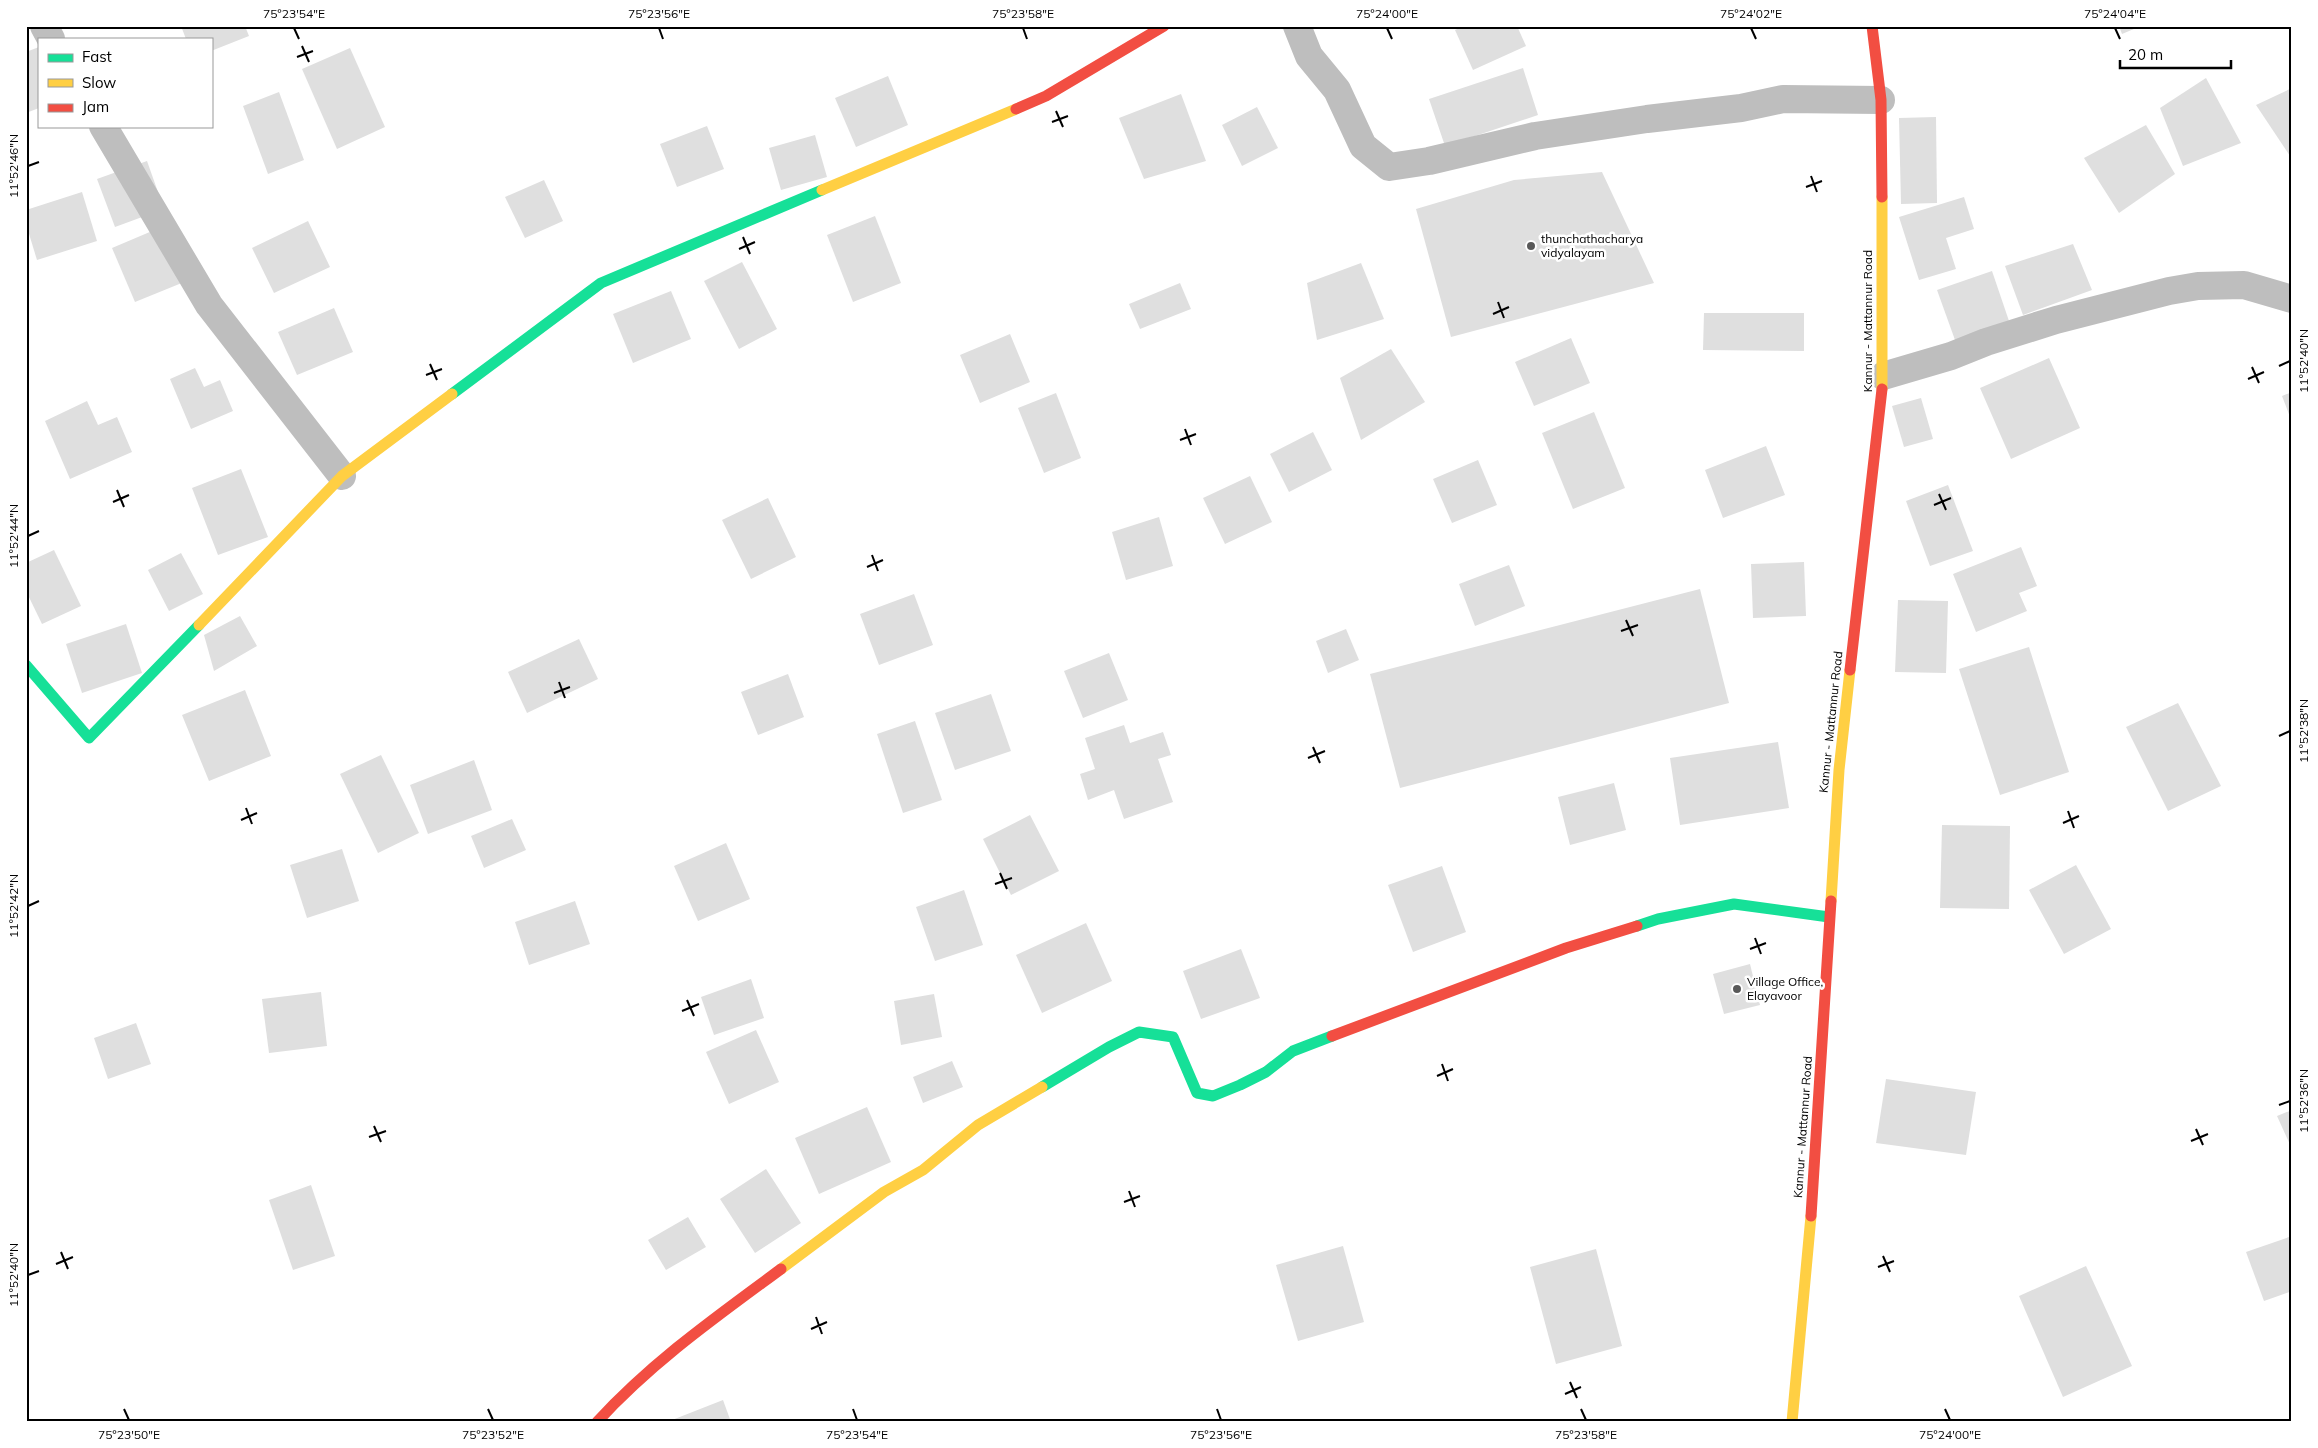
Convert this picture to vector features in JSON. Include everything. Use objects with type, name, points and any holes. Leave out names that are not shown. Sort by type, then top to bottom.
[{"type":"street","points":[[44,26],[50,38]]},
{"type":"street","points":[[26,665],[89,738],[342,476],[601,283],[1046,96],[1164,26]]},
{"type":"street","points":[[1297,26],[1309,56],[1337,90],[1363,146],[1389,167],[1429,161],[1535,136],[1647,118],[1741,108],[1783,99],[1881,100]]},
{"type":"street","name":"Kannur - Mattannur Road","points":[[1792,1422],[1815,1169],[1839,770],[1884,376],[1881,100],[1872,26]]},
{"type":"street","points":[[104,128],[209,306],[342,476]]},
{"type":"street","points":[[1884,376],[1951,356],[1986,342],[2056,320],[2169,291],[2198,286],[2244,285],[2292,299]]},
{"type":"street","points":[[597,1422],[625,1391],[664,1356],[884,1192],[923,1170],[978,1125],[1032,1092],[1081,1066],[1108,1047],[1139,1032],[1173,1037],[1197,1093],[1213,1096],[1266,1072],[1293,1051],[1566,948],[1658,919],[1734,904],[1829,918]]},
{"type":"building","points":[[181,26],[245,26],[249,36],[212,51],[212,38],[186,38]]},
{"type":"building","points":[[1464,26],[1517,26],[1526,46],[1473,70],[1455,30]]},
{"type":"building","points":[[2119,26],[2141,26],[2122,34]]},
{"type":"building","points":[[38,47],[38,108],[26,113],[26,52]]},
{"type":"building","points":[[350,48],[385,127],[337,149],[302,69]]},
{"type":"building","points":[[1523,68],[1538,115],[1445,146],[1429,99]]},
{"type":"building","points":[[888,76],[908,125],[856,147],[835,98]]},
{"type":"building","points":[[2206,78],[2241,143],[2183,166],[2160,108]]},
{"type":"building","points":[[2292,88],[2292,156],[2290,156],[2256,105]]},
{"type":"building","points":[[279,92],[304,160],[268,174],[243,106]]},
{"type":"building","points":[[1181,94],[1206,161],[1144,179],[1119,118]]},
{"type":"building","points":[[1257,107],[1278,148],[1242,166],[1222,125]]},
{"type":"building","points":[[1936,117],[1937,203],[1901,204],[1899,118]]},
{"type":"building","points":[[2146,125],[2175,174],[2119,213],[2084,158]]},
{"type":"building","points":[[707,126],[724,169],[677,187],[660,144]]},
{"type":"building","points":[[815,135],[827,177],[781,190],[769,148]]},
{"type":"building","points":[[147,161],[164,209],[115,227],[97,179]]},
{"type":"building","name":"thunchathacharya vidyalayam","points":[[1602,172],[1654,283],[1451,337],[1416,209],[1514,180]]},
{"type":"building","points":[[544,180],[563,221],[525,238],[505,197]]},
{"type":"building","points":[[82,192],[97,241],[37,260],[26,224],[26,210]]},
{"type":"building","points":[[1964,197],[1974,229],[1946,238],[1956,269],[1919,280],[1899,217]]},
{"type":"building","points":[[875,216],[901,283],[853,302],[827,235]]},
{"type":"building","points":[[308,221],[330,267],[274,293],[252,248]]},
{"type":"building","points":[[171,223],[194,278],[135,302],[112,248]]},
{"type":"building","points":[[2073,244],[2092,290],[2023,315],[2005,266]]},
{"type":"building","points":[[742,262],[777,329],[739,349],[704,281]]},
{"type":"building","points":[[1361,263],[1384,319],[1317,340],[1307,283]]},
{"type":"building","points":[[1992,271],[2009,321],[1955,340],[1937,290]]},
{"type":"building","points":[[1180,283],[1191,309],[1140,329],[1129,304]]},
{"type":"building","points":[[671,291],[691,339],[633,363],[613,314]]},
{"type":"building","points":[[334,308],[353,352],[297,375],[278,332]]},
{"type":"building","points":[[1704,313],[1804,313],[1804,351],[1703,350]]},
{"type":"building","points":[[1010,334],[1030,382],[980,403],[960,355]]},
{"type":"building","points":[[1571,338],[1590,383],[1534,406],[1515,362]]},
{"type":"building","points":[[1391,349],[1425,402],[1361,440],[1340,378]]},
{"type":"building","points":[[2049,358],[2080,428],[2011,459],[1980,388]]},
{"type":"building","points":[[195,368],[204,387],[220,380],[233,411],[191,429],[170,379]]},
{"type":"building","points":[[2292,392],[2292,422],[2282,396]]},
{"type":"building","points":[[1056,393],[1081,458],[1044,473],[1018,408]]},
{"type":"building","points":[[1921,398],[1933,439],[1904,447],[1892,406]]},
{"type":"building","points":[[87,401],[98,425],[117,417],[132,452],[70,479],[45,421]]},
{"type":"building","points":[[1594,412],[1625,488],[1573,509],[1542,433]]},
{"type":"building","points":[[1313,432],[1332,470],[1289,492],[1270,454]]},
{"type":"building","points":[[1766,446],[1785,495],[1723,518],[1705,470]]},
{"type":"building","points":[[1478,460],[1497,505],[1452,523],[1433,479]]},
{"type":"building","points":[[241,469],[268,537],[218,555],[192,488]]},
{"type":"building","points":[[1250,476],[1272,522],[1225,544],[1203,498]]},
{"type":"building","points":[[1948,485],[1973,551],[1930,566],[1906,501]]},
{"type":"building","points":[[768,498],[796,557],[751,579],[722,520]]},
{"type":"building","points":[[1159,517],[1173,566],[1126,580],[1112,532]]},
{"type":"building","points":[[2021,547],[2037,586],[2019,593],[2027,611],[1976,632],[1953,574]]},
{"type":"building","points":[[54,550],[81,606],[42,624],[26,591],[26,563]]},
{"type":"building","points":[[181,553],[203,594],[169,611],[148,570]]},
{"type":"building","points":[[1804,562],[1806,616],[1753,618],[1751,564]]},
{"type":"building","points":[[1509,565],[1525,606],[1475,626],[1459,584]]},
{"type":"building","points":[[1700,589],[1729,703],[1400,788],[1370,674]]},
{"type":"building","points":[[914,594],[933,645],[879,665],[860,614]]},
{"type":"building","points":[[1898,600],[1948,601],[1946,673],[1895,672]]},
{"type":"building","points":[[240,616],[257,646],[214,671],[204,635]]},
{"type":"building","points":[[126,624],[142,673],[82,693],[66,644]]},
{"type":"building","points":[[1346,629],[1359,660],[1328,673],[1316,641]]},
{"type":"building","points":[[579,639],[598,679],[527,713],[508,672]]},
{"type":"building","points":[[2029,647],[2069,772],[2000,795],[1959,669]]},
{"type":"building","points":[[1109,653],[1128,700],[1083,718],[1064,671]]},
{"type":"building","points":[[788,674],[804,717],[758,735],[741,692]]},
{"type":"building","points":[[245,690],[271,756],[209,781],[182,715]]},
{"type":"building","points":[[991,694],[1011,751],[955,770],[935,713]]},
{"type":"building","points":[[2178,703],[2221,786],[2168,811],[2126,727]]},
{"type":"building","points":[[915,721],[942,800],[903,813],[877,734]]},
{"type":"building","points":[[1124,725],[1130,743],[1163,732],[1171,755],[1158,759],[1173,802],[1124,819],[1114,790],[1088,800],[1080,774],[1095,769],[1085,738]]},
{"type":"building","points":[[1778,742],[1789,808],[1680,825],[1670,758]]},
{"type":"building","points":[[381,755],[419,833],[378,853],[340,774]]},
{"type":"building","points":[[474,760],[492,810],[428,834],[410,785]]},
{"type":"building","points":[[1614,783],[1626,830],[1570,845],[1558,797]]},
{"type":"building","points":[[1030,815],[1059,871],[1011,895],[983,839]]},
{"type":"building","points":[[512,819],[526,850],[484,868],[471,836]]},
{"type":"building","points":[[1942,825],[2010,826],[2009,909],[1940,908]]},
{"type":"building","points":[[726,843],[750,899],[698,921],[674,866]]},
{"type":"building","points":[[342,849],[359,901],[307,918],[290,865]]},
{"type":"building","points":[[2076,865],[2111,929],[2064,954],[2029,890]]},
{"type":"building","points":[[1442,866],[1466,932],[1413,952],[1388,885]]},
{"type":"building","points":[[964,890],[983,945],[935,961],[916,907]]},
{"type":"building","points":[[575,901],[590,944],[529,965],[515,922]]},
{"type":"building","points":[[1086,923],[1112,981],[1042,1013],[1016,955]]},
{"type":"building","points":[[1241,949],[1260,998],[1201,1019],[1183,971]]},
{"type":"building","name":"Village Office, Elayavoor","points":[[1750,964],[1760,1005],[1724,1014],[1713,974]]},
{"type":"building","points":[[751,979],[764,1018],[714,1035],[701,997]]},
{"type":"building","points":[[321,992],[327,1046],[269,1053],[262,999]]},
{"type":"building","points":[[934,994],[942,1037],[901,1045],[894,1001]]},
{"type":"building","points":[[136,1023],[151,1064],[108,1079],[94,1038]]},
{"type":"building","points":[[756,1030],[779,1082],[729,1104],[706,1052]]},
{"type":"building","points":[[952,1061],[963,1087],[923,1103],[913,1077]]},
{"type":"building","points":[[1886,1079],[1976,1092],[1966,1155],[1876,1143]]},
{"type":"building","points":[[867,1107],[891,1162],[819,1194],[795,1138]]},
{"type":"building","points":[[2292,1110],[2292,1149],[2277,1116]]},
{"type":"building","points":[[766,1169],[801,1223],[755,1253],[720,1199]]},
{"type":"building","points":[[311,1185],[335,1256],[293,1270],[269,1200]]},
{"type":"building","points":[[688,1217],[706,1247],[666,1270],[648,1240]]},
{"type":"building","points":[[2292,1236],[2292,1291],[2264,1301],[2246,1252]]},
{"type":"building","points":[[1343,1246],[1364,1322],[1298,1341],[1276,1265]]},
{"type":"building","points":[[1596,1249],[1622,1346],[1556,1364],[1530,1267]]},
{"type":"building","points":[[2086,1266],[2132,1366],[2063,1397],[2019,1296]]},
{"type":"building","points":[[723,1400],[731,1422],[667,1422]]},
{"type":"traffic: fast","points":[[452,394],[601,283],[822,190]]},
{"type":"traffic: fast","points":[[26,665],[89,738],[199,625]]},
{"type":"traffic: fast","points":[[1637,926],[1658,919],[1734,904],[1829,917]]},
{"type":"traffic: fast","points":[[1042,1087],[1109,1047],[1139,1032],[1173,1037],[1197,1093],[1213,1096],[1266,1072],[1293,1051],[1332,1036]]},
{"type":"traffic: slow","points":[[822,190],[1016,109]]},
{"type":"traffic: slow","points":[[1882,197],[1882,389]]},
{"type":"traffic: slow","points":[[199,625],[342,476],[452,394]]},
{"type":"traffic: slow","points":[[1831,901],[1839,770],[1850,670]]},
{"type":"traffic: slow","points":[[781,1269],[884,1192],[923,1170],[978,1125],[1042,1087]]},
{"type":"traffic: slow","points":[[1792,1422],[1811,1216]]},
{"type":"traffic: jam","points":[[1016,109],[1046,96],[1164,26]]},
{"type":"traffic: jam","points":[[1872,26],[1881,100],[1882,197]]},
{"type":"traffic: jam","points":[[1850,670],[1882,389]]},
{"type":"traffic: jam","points":[[1811,1216],[1831,901]]},
{"type":"traffic: jam","points":[[1332,1036],[1566,948],[1637,926]]},
{"type":"traffic: jam","points":[[597,1422],[662,1360],[781,1269]]},
{"type":"place","name":"thunchathacharya vidyalayam","points":[[1531,246]]},
{"type":"place","name":"Village Office, Elayavoor","points":[[1737,989]]}]
